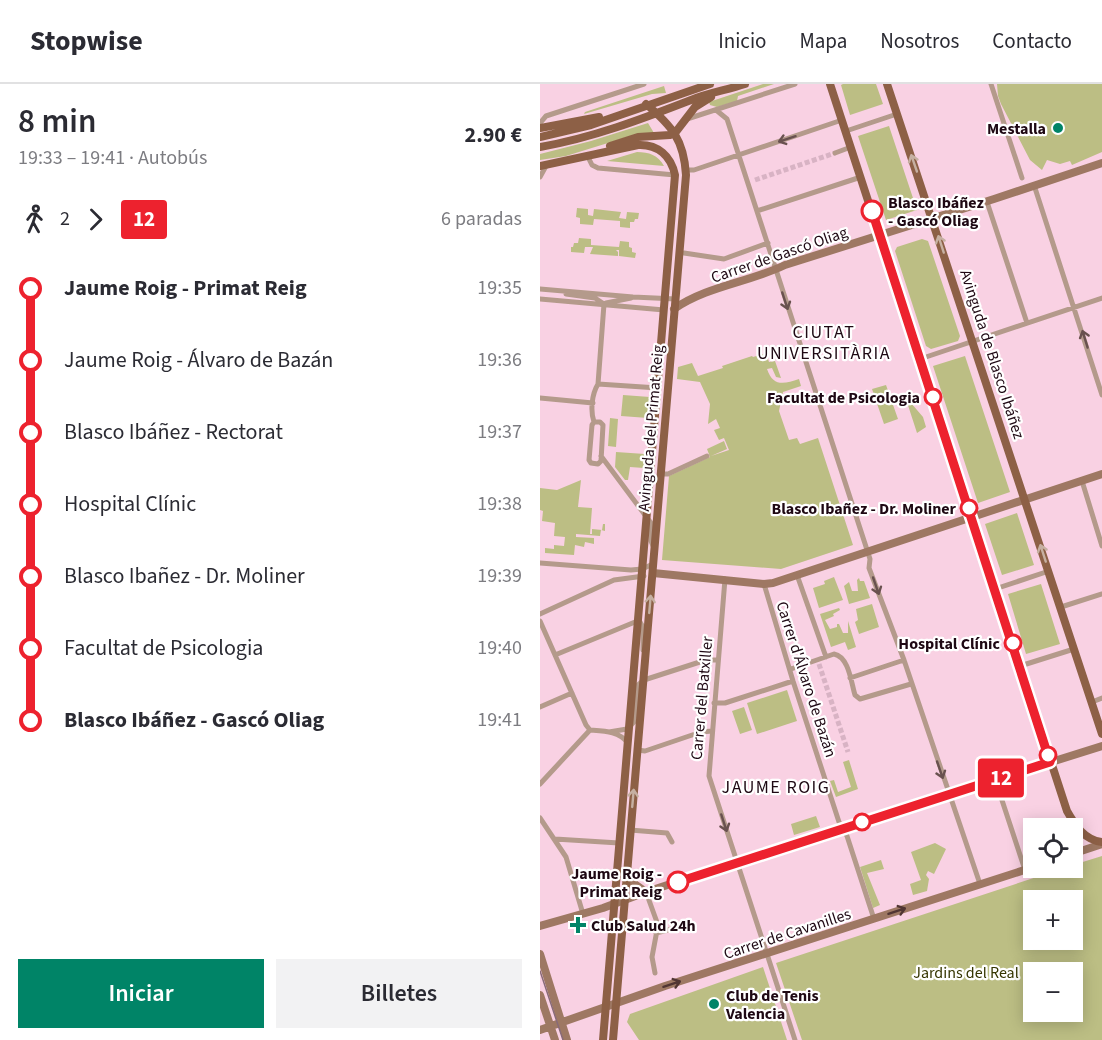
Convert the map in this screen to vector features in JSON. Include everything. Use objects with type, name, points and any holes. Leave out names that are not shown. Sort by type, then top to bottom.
[{"type":"main road","points":[[540,137],[591,125],[708,84]]},
{"type":"main road","points":[[540,147],[594,135],[658,114],[692,99],[745,84]]},
{"type":"main road","name":"Avinguda de Blasco Ibáñez","points":[[887,84],[1102,734]]},
{"type":"main road","points":[[831,88],[1050,762],[1073,822],[1086,836],[1102,843]]},
{"type":"main road","points":[[588,157],[604,148],[638,137],[666,136],[675,133],[695,107],[719,93]]},
{"type":"main road","name":"Avinguda del Primat Reig","points":[[614,1040],[674,309],[682,252],[686,170],[675,133],[646,104]]},
{"type":"main road","points":[[540,128],[623,112]]},
{"type":"main road","points":[[544,165],[638,145],[659,150],[668,158],[675,175]]},
{"type":"main road","name":"Avinguda del Primat Reig","points":[[603,1040],[675,175]]},
{"type":"main road","points":[[670,237],[675,240],[682,252]]},
{"type":"main road","points":[[619,843],[623,853],[623,872],[626,878]]},
{"type":"street","points":[[617,93],[618,84]]},
{"type":"street","points":[[540,123],[546,116],[644,84]]},
{"type":"street","points":[[685,120],[795,84]]},
{"type":"street","points":[[824,84],[831,88]]},
{"type":"street","points":[[991,84],[1022,178]]},
{"type":"street","points":[[716,110],[727,119],[867,552],[872,576],[904,660],[980,884]]},
{"type":"street","points":[[846,131],[897,114]]},
{"type":"street","points":[[686,170],[694,170],[842,120]]},
{"type":"street","points":[[835,153],[851,147]]},
{"type":"street","points":[[588,157],[592,165],[598,168],[675,175]]},
{"type":"street","points":[[879,234],[987,202],[1102,163]]},
{"type":"street","points":[[540,177],[544,165]]},
{"type":"street","points":[[757,211],[861,177]]},
{"type":"street","points":[[748,183],[755,180]]},
{"type":"street","points":[[1034,185],[1102,395]]},
{"type":"street","points":[[987,202],[1027,323]]},
{"type":"street","name":"Carrer de Gascó Oliag","points":[[675,299],[687,299],[879,234]]},
{"type":"street","points":[[682,252],[724,259],[768,243]]},
{"type":"street","points":[[540,289],[675,299]]},
{"type":"street","points":[[562,291],[572,296],[595,298],[604,304]]},
{"type":"street","points":[[604,304],[610,301],[625,301],[633,297]]},
{"type":"street","points":[[920,359],[1102,298]]},
{"type":"street","points":[[540,299],[664,312],[674,309]]},
{"type":"street","name":"Carrer de Gascó Oliag","points":[[674,309],[687,299]]},
{"type":"street","points":[[594,422],[600,422],[603,425],[600,463],[590,462],[594,391],[598,384],[604,304]]},
{"type":"street","points":[[598,384],[658,388]]},
{"type":"street","points":[[540,398],[593,403]]},
{"type":"street","points":[[601,456],[647,516]]},
{"type":"street","points":[[662,474],[668,474],[707,456]]},
{"type":"street","points":[[540,614],[614,580],[653,568],[764,584],[773,583],[1102,474]]},
{"type":"street","points":[[1082,481],[1102,546]]},
{"type":"street","points":[[634,499],[642,501],[649,496]]},
{"type":"street","name":"Avinguda del Primat Reig","points":[[647,516],[651,523],[651,541],[654,549]]},
{"type":"street","points":[[540,562],[642,573]]},
{"type":"street","points":[[612,568],[618,574],[614,580]]},
{"type":"street","points":[[995,589],[1049,572]]},
{"type":"street","points":[[797,575],[826,657]]},
{"type":"street","name":"Carrer del Batxiller","points":[[725,579],[709,776],[795,1040]]},
{"type":"street","name":"Carrer d'Álvaro de Bazán","points":[[764,584],[793,681],[874,919]]},
{"type":"street","points":[[1061,607],[1102,594]]},
{"type":"street","points":[[540,621],[590,730]]},
{"type":"street","points":[[555,655],[638,622]]},
{"type":"street","name":"Avinguda del Primat Reig","points":[[638,622],[644,627],[642,645],[645,656]]},
{"type":"street","points":[[1020,666],[1074,649]]},
{"type":"street","points":[[791,669],[837,654],[841,657],[855,695],[860,699],[911,684]]},
{"type":"street","points":[[644,680],[706,660],[717,660]]},
{"type":"street","points":[[850,678],[904,660]]},
{"type":"street","name":"Avinguda del Primat Reig","points":[[629,728],[634,722],[638,685],[644,680]]},
{"type":"street","points":[[714,703],[725,703],[793,681]]},
{"type":"street","points":[[540,707],[572,693]]},
{"type":"street","points":[[1092,702],[1102,698]]},
{"type":"street","points":[[609,732],[629,728]]},
{"type":"street","points":[[590,730],[621,736],[628,743]]},
{"type":"street","points":[[540,784],[590,730]]},
{"type":"street","points":[[637,750],[645,751],[701,732],[712,731]]},
{"type":"street","points":[[540,926],[583,914],[948,794],[1102,747]]},
{"type":"street","points":[[995,780],[1023,864]]},
{"type":"street","points":[[540,818],[566,857],[583,914]]},
{"type":"street","points":[[630,830],[667,833],[672,842]]},
{"type":"street","points":[[555,839],[619,843]]},
{"type":"street","points":[[1083,850],[1102,843]]},
{"type":"street","name":"Carrer de Cavanilles","points":[[540,1030],[767,953],[1023,871]]},
{"type":"street","points":[[626,878],[646,892],[658,925],[651,960],[655,973]]},
{"type":"street","points":[[657,933],[692,924]]},
{"type":"street","points":[[540,954],[567,1040]]},
{"type":"street","points":[[540,995],[555,1040]]},
{"type":"green space","points":[[763,84],[774,84],[738,96],[737,101],[717,107],[710,105],[709,102]]},
{"type":"green space","points":[[876,84],[883,104],[850,115],[841,85]]},
{"type":"green space","name":"Mestalla","points":[[997,84],[1102,84],[1102,152],[1072,165],[1070,161],[1060,164],[1047,160],[1042,170],[1030,160],[1001,104]]},
{"type":"green space","points":[[664,86],[666,93],[652,94],[584,114],[585,112]]},
{"type":"green space","points":[[648,123],[654,133],[637,134],[566,156],[540,160],[540,154]]},
{"type":"green space","points":[[889,126],[917,210],[886,220],[858,136]]},
{"type":"green space","points":[[637,152],[653,155],[664,166],[607,161]]},
{"type":"green space","points":[[577,208],[588,209],[588,215],[593,216],[594,209],[621,212],[619,218],[626,219],[627,212],[639,213],[638,219],[630,222],[630,228],[620,227],[620,221],[594,219],[593,225],[580,224],[580,218],[576,217]]},
{"type":"green space","points":[[579,238],[591,239],[591,245],[619,247],[620,241],[629,242],[632,252],[636,253],[635,258],[619,256],[619,250],[616,250],[618,256],[590,254],[593,247],[585,247],[584,253],[571,252],[571,247],[574,243],[578,243]]},
{"type":"green space","points":[[922,239],[928,241],[960,336],[958,341],[931,349],[926,346],[895,251],[897,247]]},
{"type":"green space","points":[[763,354],[764,360],[775,361],[781,378],[776,377],[772,368],[767,369],[772,379],[784,383],[799,379],[801,386],[783,392],[779,411],[789,440],[797,438],[800,444],[818,438],[853,545],[781,569],[662,560],[669,476],[710,457],[707,449],[724,441],[727,449],[711,456],[729,450],[724,438],[719,440],[714,430],[720,428],[716,419],[708,424],[710,404],[700,382],[677,379],[678,367],[692,363],[698,376]]},
{"type":"green space","points":[[965,356],[1010,492],[978,503],[933,366]]},
{"type":"green space","points":[[886,385],[898,419],[884,424],[872,389]]},
{"type":"green space","points":[[623,395],[650,397],[648,418],[621,416]]},
{"type":"green space","points":[[905,396],[923,417],[926,427],[917,433]]},
{"type":"green space","points":[[610,418],[618,419],[616,447],[608,446]]},
{"type":"green space","points":[[616,452],[645,454],[644,468],[630,467],[628,480],[625,480],[615,467]]},
{"type":"green space","points":[[581,480],[578,507],[592,508],[590,534],[592,534],[592,529],[602,530],[603,524],[605,524],[605,531],[601,530],[600,536],[576,534],[576,537],[594,538],[594,544],[585,542],[584,547],[575,545],[574,555],[545,553],[545,548],[554,549],[554,545],[564,546],[565,537],[554,536],[555,523],[542,521],[540,488],[557,490]]},
{"type":"green space","points":[[1017,513],[1034,565],[1002,575],[985,524]]},
{"type":"green space","points":[[834,577],[843,600],[819,608],[813,588],[825,584],[824,581]]},
{"type":"green space","points":[[859,578],[860,581],[864,581],[870,598],[849,604],[844,586],[849,582],[852,591],[858,591],[857,580]]},
{"type":"green space","points":[[1041,584],[1060,644],[1026,654],[1008,594]]},
{"type":"green space","points":[[872,604],[879,627],[859,634],[855,622],[858,620],[856,609]]},
{"type":"green space","points":[[839,608],[840,610],[833,614],[834,616],[825,620],[830,629],[839,624],[843,633],[848,633],[848,621],[856,647],[848,650],[845,642],[831,647],[820,614]]},
{"type":"green space","points":[[787,690],[797,721],[757,734],[747,703]]},
{"type":"green space","points":[[744,707],[752,730],[740,734],[732,711]]},
{"type":"green space","points":[[849,760],[858,789],[836,797],[830,781],[834,780],[838,792],[851,787],[843,762]]},
{"type":"green space","points":[[816,816],[820,827],[794,835],[791,824]]},
{"type":"green space","points":[[935,843],[946,849],[934,874],[928,871],[926,875],[929,879],[927,891],[913,895],[910,884],[921,880],[911,852]]},
{"type":"green space","name":"Jardins del Real","points":[[1102,856],[1102,1040],[802,1040],[776,963],[1034,878],[1083,878],[1083,862]]},
{"type":"green space","points":[[881,860],[884,869],[867,873],[880,905],[873,908],[860,867]]},
{"type":"green space","name":"Club de Tenis Valencia","points":[[763,967],[787,1040],[639,1040],[627,1022],[630,1014]]},
{"type":"tunnel","points":[[755,180],[835,153]]},
{"type":"tunnel","points":[[819,664],[848,752]]},
{"type":"tram line","points":[[540,971],[563,1040]]},
{"type":"bus line","name":"12","points":[[678,882],[1050,762],[872,211]]},
{"type":"place","name":"Mestalla","points":[[1058,128]]},
{"type":"place","name":"Blasco Ibáñez - Gascó Oliag","points":[[872,211]]},
{"type":"place","name":"Facultat de Psicologia","points":[[933,397]]},
{"type":"place","name":"Blasco Ibañez - Dr. Moliner","points":[[969,508]]},
{"type":"place","name":"Hospital Clínic","points":[[1013,643]]},
{"type":"place","name":"Jaume Roig - Primat Reig","points":[[678,882]]},
{"type":"place","name":"Club Salud 24h","points":[[578,925]]},
{"type":"place","name":"Club de Tenis Valencia","points":[[714,1004]]},
{"type":"district","name":"CIUTAT UNIVERSITÀRIA","points":[[824,342]]},
{"type":"district","name":"JAUME ROIG","points":[[776,787]]}]
